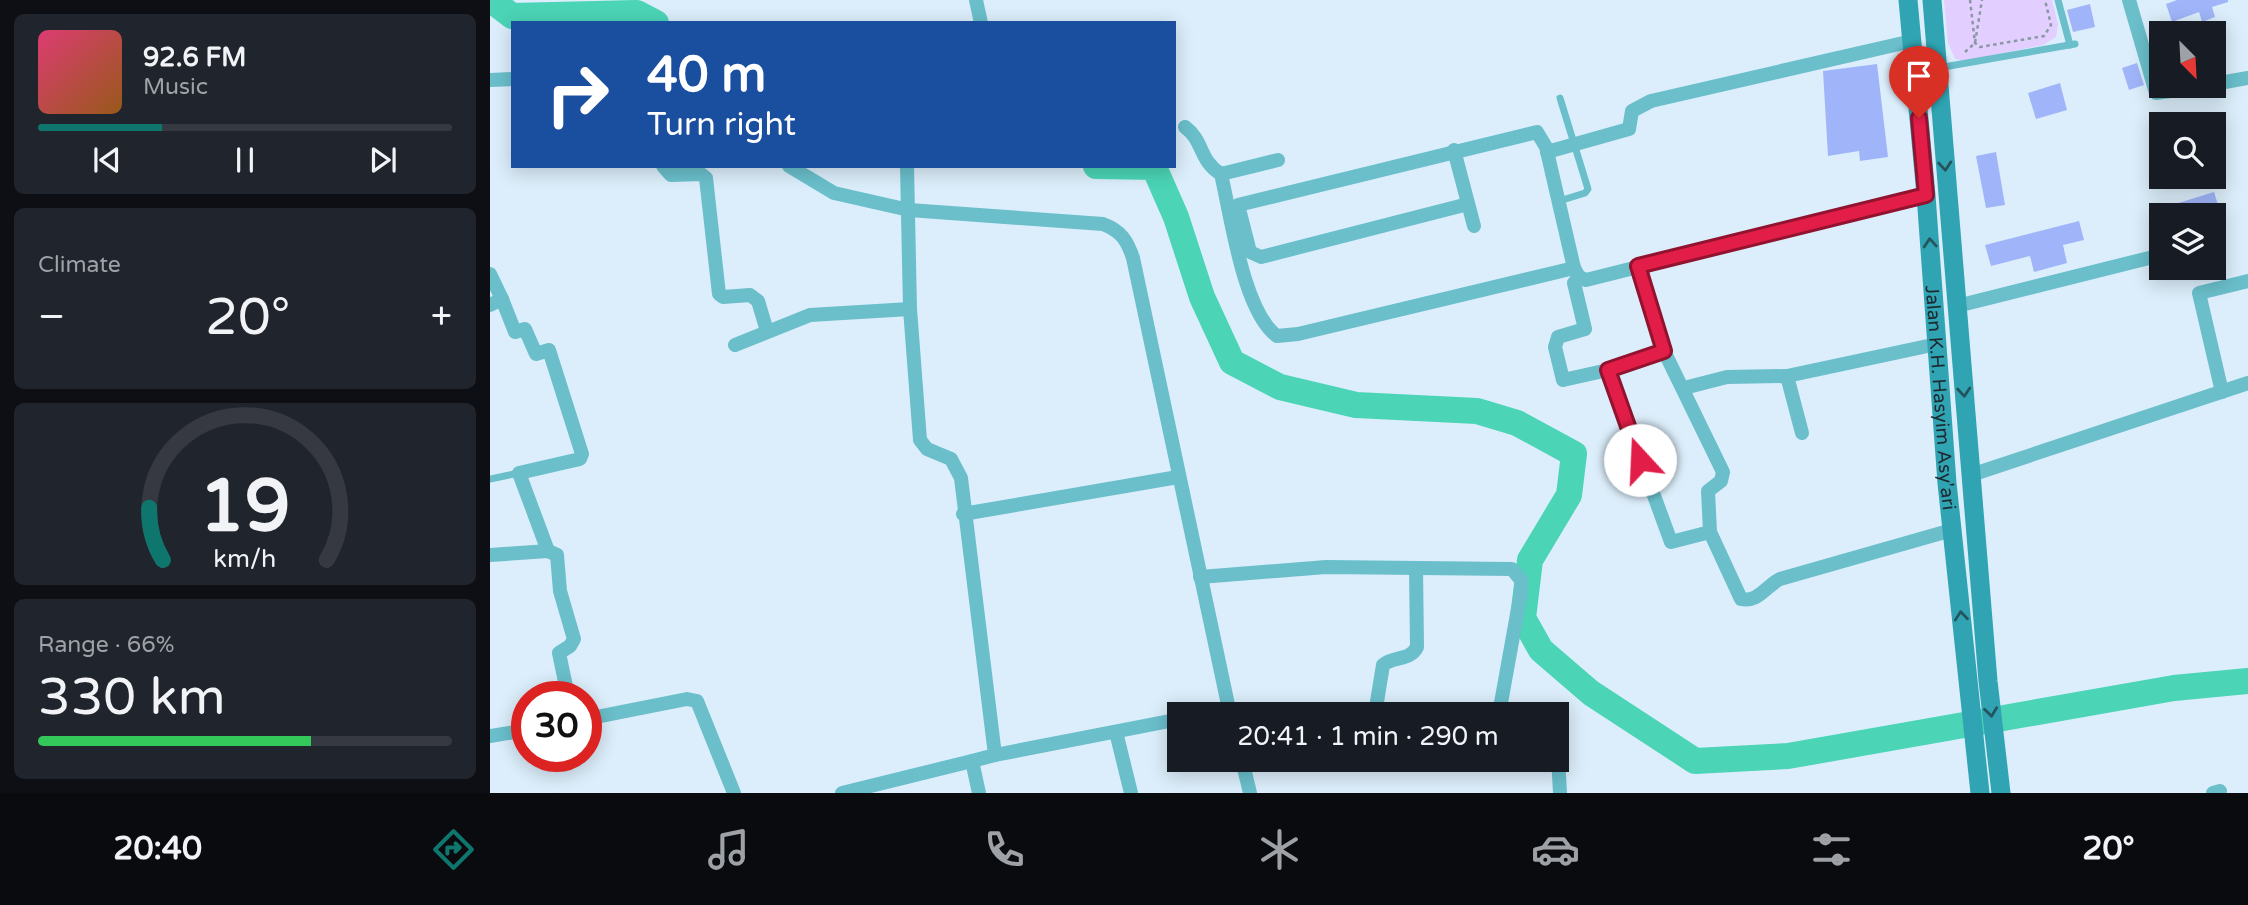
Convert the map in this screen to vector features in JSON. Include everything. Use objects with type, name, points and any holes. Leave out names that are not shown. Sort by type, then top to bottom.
[{"type":"main road","name":"Jalan K.H. Hasyim Asy'ari","points":[[1908,0],[1952,530],[1978,683],[1995,742],[2001,793]]},
{"type":"main road","name":"Jalan K.H. Hasyim Asy'ari","points":[[1932,0],[1971,475],[1978,683],[1975,744],[1980,793]]},
{"type":"street","points":[[976,0],[981,21]]},
{"type":"street","points":[[2129,0],[2149,69]]},
{"type":"street","points":[[1547,152],[1629,128],[1632,111],[1651,101],[1912,41]]},
{"type":"street","points":[[2226,82],[2248,78]]},
{"type":"street","points":[[490,80],[511,79]]},
{"type":"street","points":[[1185,127],[1194,133],[1207,165],[1221,174],[1250,252],[1261,257],[1468,204]]},
{"type":"street","points":[[1233,206],[1536,132],[1547,152],[1576,273],[1574,283],[1585,329],[1558,337],[1555,347],[1563,380],[1608,370],[1664,351]]},
{"type":"street","points":[[1454,150],[1474,226]]},
{"type":"street","points":[[1221,174],[1278,160]]},
{"type":"street","points":[[665,168],[671,175],[701,174],[706,178],[719,293],[723,297],[750,295],[758,301],[767,331]]},
{"type":"street","points":[[792,168],[834,193],[909,210],[1103,224],[1119,230],[1133,258],[1227,702]]},
{"type":"street","points":[[906,168],[910,309],[920,440],[927,449],[951,459],[957,466],[996,755]]},
{"type":"street","points":[[1233,206],[1251,300],[1267,328],[1278,336],[1298,334],[1576,273],[1586,280],[1926,195]]},
{"type":"street","points":[[1957,306],[2149,258]]},
{"type":"street","points":[[1638,266],[1664,351],[1723,472],[1721,481],[1708,491],[1710,532],[1741,598],[1748,600],[1763,594],[1770,584],[1780,579],[1952,530]]},
{"type":"street","points":[[490,274],[496,302],[515,332],[525,329],[536,354],[549,350],[582,456],[519,473],[548,551]]},
{"type":"street","points":[[2222,392],[2199,293],[2248,281]]},
{"type":"street","points":[[735,345],[810,315],[910,309]]},
{"type":"street","points":[[1684,388],[1727,377],[1787,376],[1937,344]]},
{"type":"street","points":[[1608,370],[1671,542],[1710,532]]},
{"type":"street","points":[[1787,376],[1802,433]]},
{"type":"street","points":[[1971,475],[2248,383]]},
{"type":"street","points":[[963,514],[1178,477]]},
{"type":"street","points":[[490,555],[548,551],[557,555],[560,591],[573,634],[570,646],[559,653],[565,681]]},
{"type":"street","points":[[1200,577],[1326,567],[1499,566],[1512,569],[1518,574],[1521,592],[1501,702]]},
{"type":"street","points":[[1377,702],[1383,666],[1388,661],[1410,656],[1417,647],[1416,568]]},
{"type":"street","points":[[602,716],[687,699],[698,701],[734,793]]},
{"type":"street","points":[[842,793],[996,755],[1167,722]]},
{"type":"street","points":[[1116,732],[1131,793]]},
{"type":"street","points":[[490,736],[511,733]]},
{"type":"street","points":[[972,761],[979,793]]},
{"type":"street","points":[[1245,772],[1250,793]]},
{"type":"street","points":[[1559,772],[1560,793]]},
{"type":"lane","points":[[1937,68],[2073,44],[2058,0]]},
{"type":"lane","points":[[1559,201],[1587,191],[1560,98]]},
{"type":"lane","points":[[490,479],[519,473]]},
{"type":"path","points":[[1970,0],[1975,43],[1980,47],[2044,36],[2052,25],[2045,0]]},
{"type":"path","points":[[1975,43],[1982,0]]},
{"type":"shaded area","points":[[1944,0],[2052,0],[2058,24],[2056,37],[2043,45],[1965,61],[1955,59],[1948,43]]},
{"type":"building","points":[[2177,0],[2228,0],[2212,7],[2215,17],[2205,21],[2202,21],[2199,12],[2172,21],[2166,4]]},
{"type":"building","points":[[2090,4],[2095,27],[2073,32],[2067,10]]},
{"type":"building","points":[[2137,63],[2144,85],[2129,90],[2122,68]]},
{"type":"building","points":[[1877,64],[1888,157],[1860,161],[1859,151],[1828,156],[1823,71]]},
{"type":"building","points":[[2060,83],[2067,110],[2036,119],[2028,93]]},
{"type":"building","points":[[1996,152],[2005,205],[1986,208],[1976,156]]},
{"type":"building","points":[[2214,192],[2217,203],[2178,203]]},
{"type":"building","points":[[2079,221],[2084,240],[2063,245],[2067,263],[2034,272],[2030,256],[1991,266],[1985,245]]},
{"type":"waterway","points":[[491,0],[512,16],[637,13],[652,21]]},
{"type":"waterway","points":[[1154,168],[1176,217],[1202,297],[1232,362],[1280,387],[1356,405],[1477,411],[1517,423],[1574,454],[1569,495],[1530,560],[1523,618],[1541,650],[1591,693],[1695,761],[1788,756],[2174,688],[2248,681]]},
{"type":"route","points":[[1640,460],[1608,370],[1664,351],[1638,266],[1926,195],[1919,118]]}]
